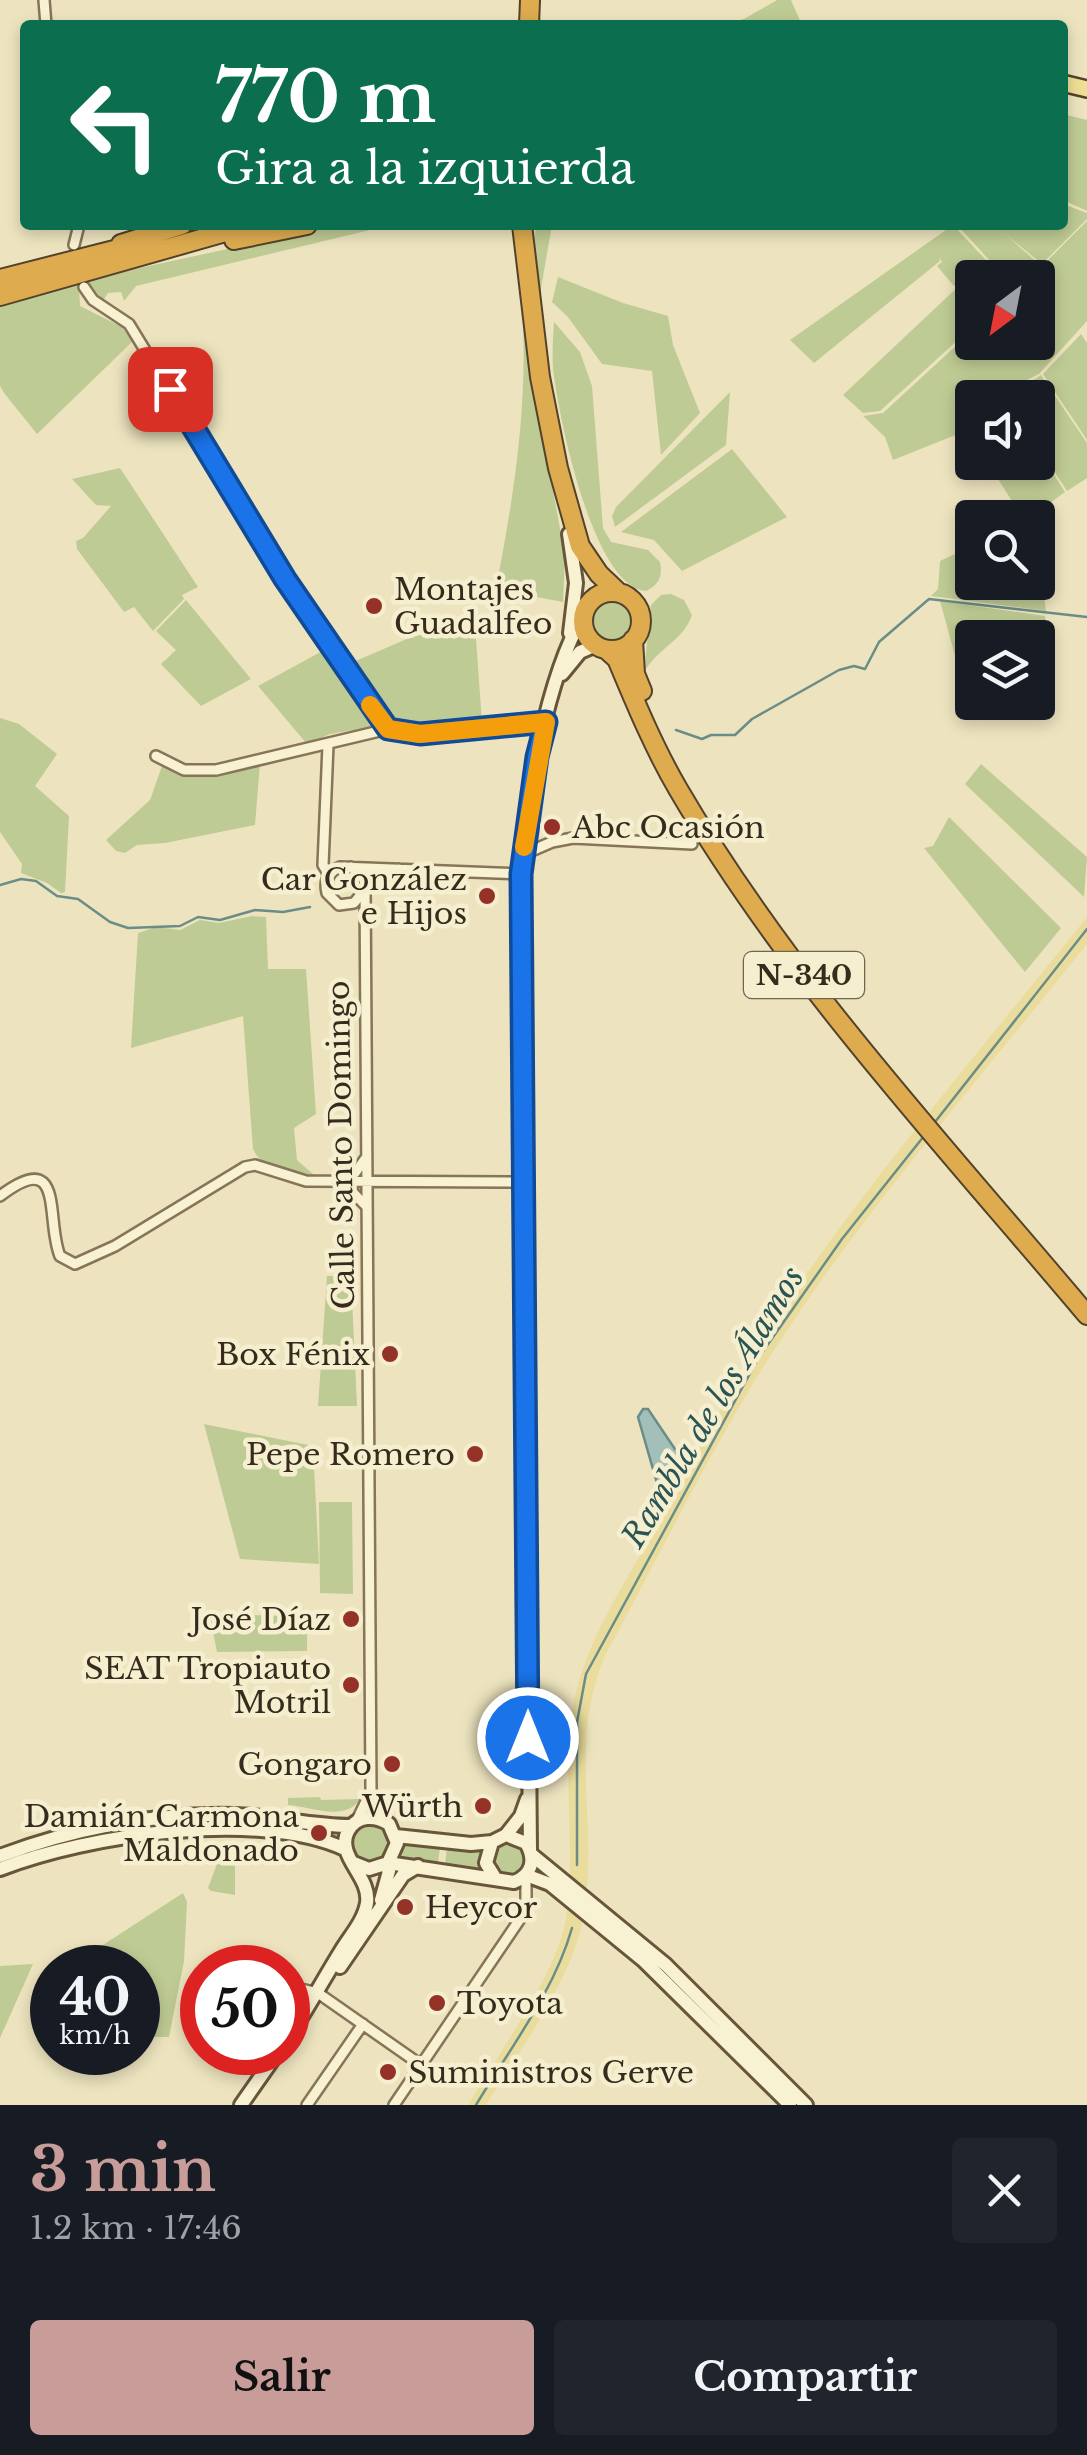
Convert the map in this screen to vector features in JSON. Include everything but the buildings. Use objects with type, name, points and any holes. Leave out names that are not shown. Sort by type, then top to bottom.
[{"type":"highway","points":[[100,260],[170,230]]},
{"type":"highway","points":[[0,296],[192,230]]},
{"type":"highway","points":[[100,260],[229,230]]},
{"type":"highway","points":[[0,280],[277,230]]},
{"type":"highway","name":"N-340","points":[[523,230],[540,378],[558,468],[588,576],[585,632],[617,659],[677,788],[776,940],[1087,1315]]},
{"type":"highway","name":"N-340","points":[[528,261],[531,230]]},
{"type":"highway","name":"N-340","points":[[580,546],[599,574],[632,600],[640,615],[634,640],[635,674],[701,824]]},
{"type":"highway","points":[[586,609],[602,593],[619,592]]},
{"type":"highway","points":[[601,648],[616,650],[634,640]]},
{"type":"main road","points":[[354,1863],[369,1869],[386,1864],[420,1866],[514,1882],[526,1875],[531,1853],[521,874],[546,722],[569,640],[576,583],[558,468]]},
{"type":"main road","points":[[569,640],[586,609]]},
{"type":"main road","points":[[558,680],[570,661],[601,648]]},
{"type":"main road","points":[[396,1836],[472,1844],[492,1842],[506,1836],[521,1816],[528,1791]]},
{"type":"main road","points":[[0,1856],[84,1830],[173,1817],[254,1816],[354,1824],[365,1818],[383,1820],[396,1836],[396,1850],[386,1864]]},
{"type":"main road","points":[[345,1849],[354,1824]]},
{"type":"main road","points":[[0,1869],[86,1843],[172,1831],[262,1832],[345,1849],[367,1891],[367,1903],[359,1924],[310,2004]]},
{"type":"main road","points":[[506,1836],[521,1839],[584,1912],[679,1993],[790,2105]]},
{"type":"main road","points":[[492,1842],[486,1863],[494,1876]]},
{"type":"main road","points":[[379,1907],[389,1871],[386,1864]]},
{"type":"main road","points":[[321,1988],[336,1973],[403,1875],[420,1866]]},
{"type":"main road","points":[[526,1875],[585,1897],[698,1995],[806,2105]]},
{"type":"main road","points":[[241,2105],[262,2075]]},
{"type":"street","points":[[74,245],[78,230]]},
{"type":"street","points":[[84,287],[93,300],[129,324],[285,579],[388,729]]},
{"type":"street","points":[[156,756],[184,770],[197,771],[388,729],[420,734],[546,722]]},
{"type":"street","points":[[328,745],[323,864],[329,875]]},
{"type":"street","points":[[522,855],[573,838],[692,844]]},
{"type":"street","points":[[400,868],[365,887],[354,904],[346,906],[332,901],[325,888],[329,875],[340,867],[400,868],[521,874]]},
{"type":"street","points":[[351,867],[358,871],[365,887]]},
{"type":"street","name":"Calle Santo Domingo","points":[[365,887],[371,1791],[383,1820]]},
{"type":"street","points":[[354,904],[364,918]]},
{"type":"street","points":[[340,1180],[355,1173],[367,1156],[377,1173],[392,1181]]},
{"type":"street","points":[[0,1196],[29,1178],[37,1178],[45,1185],[53,1205],[56,1248],[60,1256],[75,1264],[115,1246],[245,1167],[255,1165],[306,1182],[522,1182]]},
{"type":"street","points":[[340,1180],[368,1208]]},
{"type":"street","points":[[368,1208],[374,1190],[392,1181]]},
{"type":"street","name":"Calle Santo Domingo","points":[[354,1824],[371,1791]]},
{"type":"street","points":[[394,2105],[520,1919],[527,1893],[526,1875]]},
{"type":"street","points":[[527,1893],[550,1884]]},
{"type":"street","points":[[310,1988],[321,1988],[421,2065]]},
{"type":"street","points":[[307,2105],[363,2024]]},
{"type":"green space","points":[[777,0],[791,0],[800,20],[740,20]]},
{"type":"green space","points":[[1068,115],[1087,120],[1087,211],[1068,202]]},
{"type":"green space","points":[[1068,206],[1087,213],[1087,219],[1046,260],[1037,260],[1004,233],[1034,260],[989,260],[962,230],[1068,230]]},
{"type":"green space","points":[[1087,221],[1087,321],[1055,356],[1055,260],[1048,260]]},
{"type":"green space","points":[[316,230],[370,230],[136,286],[124,301],[121,292],[108,293],[103,301],[90,284],[79,287],[80,306],[122,327],[132,342],[37,434],[0,386],[0,305],[130,270]]},
{"type":"green space","points":[[536,230],[551,230],[540,294]]},
{"type":"green space","points":[[946,230],[958,230],[986,260],[955,260],[954,286],[937,266],[942,262],[939,257],[940,261],[814,363],[790,340]]},
{"type":"green space","points":[[558,277],[668,316],[673,345],[700,413],[661,455],[652,371],[602,364],[568,317],[552,302]]},
{"type":"green space","points":[[955,290],[955,343],[880,411],[863,413],[843,395]]},
{"type":"green space","points":[[528,322],[531,369],[565,556],[563,602],[510,592],[494,598],[517,462],[523,324]]},
{"type":"green space","points":[[554,322],[580,352],[592,386],[603,528],[611,542],[648,550],[660,562],[659,580],[646,591],[627,582],[610,561],[582,496],[556,391]]},
{"type":"green space","points":[[1081,334],[1087,343],[1087,440],[1055,392],[1055,380],[1047,380],[1043,374]]},
{"type":"green space","points":[[955,347],[955,360],[1052,360],[1027,380],[955,380],[955,435],[893,460],[885,437],[863,416],[883,413]]},
{"type":"green space","points":[[730,392],[726,445],[615,527],[612,516],[616,507]]},
{"type":"green space","points":[[1055,396],[1087,443],[1087,478],[1067,491],[1055,472]]},
{"type":"green space","points":[[732,449],[787,517],[682,571],[654,540],[621,532]]},
{"type":"green space","points":[[120,468],[198,587],[182,595],[184,599],[153,631],[134,607],[124,612],[77,549],[76,541],[111,506],[96,505],[72,479]]},
{"type":"green space","points":[[1055,476],[1065,492],[1054,500],[1011,500],[999,480],[1055,480]]},
{"type":"green space","points":[[955,554],[955,599],[931,596],[938,589],[940,561]]},
{"type":"green space","points":[[671,594],[684,600],[692,615],[683,631],[644,672],[651,605],[661,595]]},
{"type":"green space","points":[[186,600],[251,679],[201,706],[161,664],[176,650],[156,631]]},
{"type":"green space","points":[[612,600],[628,606],[634,622],[628,638],[612,644],[596,638],[590,622],[596,606]]},
{"type":"green space","points":[[962,600],[1045,600],[1046,611]]},
{"type":"green space","points":[[940,601],[1045,616],[1045,620],[955,620],[955,656]]},
{"type":"green space","points":[[474,610],[482,723],[417,729],[384,716],[351,663]]},
{"type":"green space","points":[[328,648],[373,716],[371,727],[330,734],[307,744],[258,686]]},
{"type":"green space","points":[[0,718],[19,724],[57,754],[35,786],[69,816],[65,892],[21,873],[22,864],[0,832]]},
{"type":"green space","points":[[163,763],[185,776],[260,763],[255,825],[137,845],[125,853],[116,851],[106,840],[150,800]]},
{"type":"green space","points":[[981,764],[1087,857],[1084,897],[965,784]]},
{"type":"green space","points":[[949,817],[1061,928],[1025,972],[924,848],[933,846]]},
{"type":"green space","points":[[266,917],[268,969],[306,969],[316,1114],[294,1128],[297,1160],[314,1178],[271,1167],[253,1149],[243,1016],[131,1048],[138,933],[156,927],[180,930],[200,920],[219,923]]},
{"type":"green space","points":[[327,1276],[351,1276],[357,1406],[318,1406]]},
{"type":"green space","points":[[204,1424],[313,1446],[319,1564],[240,1559]]},
{"type":"green space","points":[[319,1502],[352,1502],[353,1594],[320,1593]]},
{"type":"green space","points":[[283,1616],[285,1626],[307,1625],[307,1651],[217,1652],[210,1617]]},
{"type":"green space","points":[[288,1798],[360,1799],[354,1806],[337,1812],[288,1805]]},
{"type":"green space","points":[[371,1825],[384,1830],[389,1843],[384,1856],[371,1861],[358,1856],[353,1843],[358,1830]]},
{"type":"green space","points":[[403,1842],[440,1846],[438,1864],[398,1860]]},
{"type":"green space","points":[[509,1843],[521,1847],[525,1859],[521,1871],[509,1875],[497,1871],[493,1859],[497,1847]]},
{"type":"green space","points":[[447,1847],[482,1849],[482,1871],[445,1865]]},
{"type":"green space","points":[[219,1849],[235,1851],[235,1895],[208,1888]]},
{"type":"green space","points":[[183,1893],[187,1902],[185,1945],[180,1945],[180,1981],[169,2037],[160,2037],[160,1945],[103,1945]]},
{"type":"green space","points":[[30,1964],[0,2038],[0,1966]]},
{"type":"sand","points":[[1087,917],[1087,944],[893,1185],[759,1373],[606,1654],[594,1686],[588,1719],[588,1880],[578,1938],[544,2012],[486,2105],[468,2105],[539,1988],[561,1940],[569,1886],[570,1725],[585,1663],[610,1609],[756,1349],[793,1293],[899,1150]]},
{"type":"water","points":[[643,1409],[648,1409],[677,1452],[661,1483],[657,1483],[638,1417]]},
{"type":"waterway","points":[[676,730],[702,739],[735,735],[752,719],[839,670],[854,666],[865,669],[879,642],[929,599],[1087,617]]},
{"type":"waterway","points":[[0,885],[21,879],[36,881],[57,896],[78,899],[110,922],[128,928],[180,926],[198,917],[220,920],[255,910],[283,912],[310,907]]},
{"type":"waterway","name":"Rambla de los Álamos","points":[[935,1122],[1087,929]]},
{"type":"waterway","name":"Rambla de los Álamos","points":[[577,1865],[577,1722],[586,1674],[759,1357],[842,1239],[924,1136]]},
{"type":"waterway","name":"Rambla de los Álamos","points":[[476,2105],[543,1997],[572,1928]]},
{"type":"slow traffic","points":[[370,705],[388,729],[420,734],[546,722],[524,847]]},
{"type":"place","name":"Montajes Guadalfeo","points":[[374,606]]},
{"type":"place","name":"Abc Ocasión","points":[[552,827]]},
{"type":"place","name":"Car González e Hijos","points":[[487,896]]},
{"type":"place","name":"Box Fénix","points":[[390,1354]]},
{"type":"place","name":"Pepe Romero","points":[[475,1454]]},
{"type":"place","name":"José Díaz","points":[[351,1619]]},
{"type":"place","name":"SEAT Tropiauto Motril","points":[[351,1685]]},
{"type":"place","name":"Gongaro","points":[[392,1764]]},
{"type":"place","name":"Würth","points":[[483,1806]]},
{"type":"place","name":"Damián Carmona Maldonado","points":[[319,1833]]},
{"type":"place","name":"Heycor","points":[[405,1907]]},
{"type":"place","name":"Toyota","points":[[437,2003]]},
{"type":"place","name":"Suministros Gerve","points":[[388,2072]]},
{"type":"route","points":[[170,389],[285,579],[388,729],[420,734],[546,722],[537,757],[521,874],[528,1738]]}]
